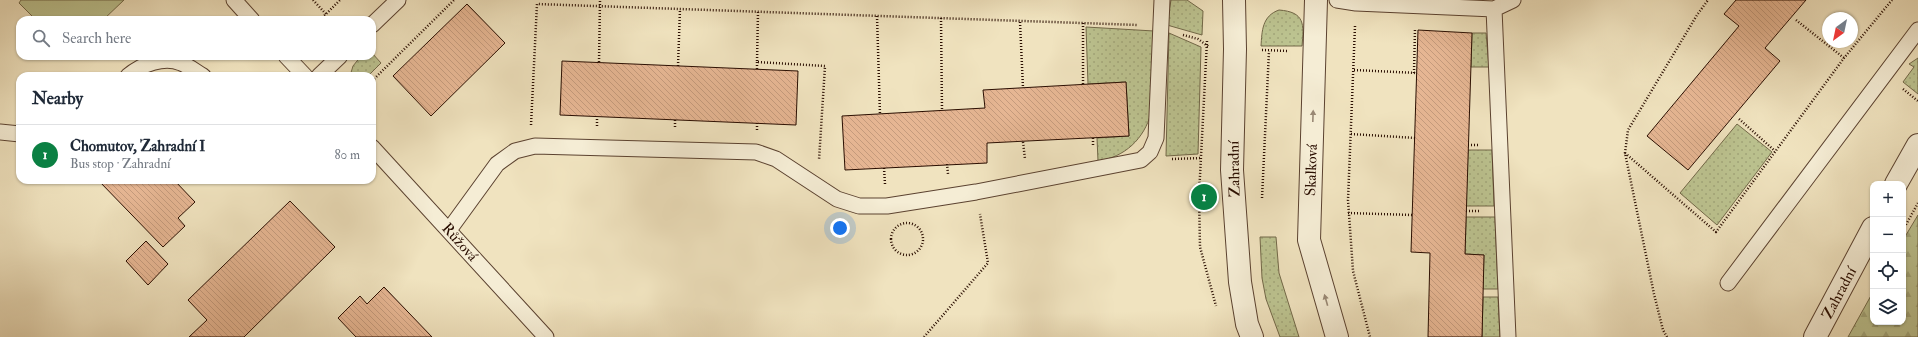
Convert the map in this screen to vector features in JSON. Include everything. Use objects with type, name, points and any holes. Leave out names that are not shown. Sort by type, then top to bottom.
[{"type":"street","name":"Zahradní","points":[[1234,0],[1235,49],[1232,170],[1240,282],[1247,324],[1252,337]]},
{"type":"street","name":"Skalková","points":[[1316,0],[1309,240],[1337,337]]},
{"type":"street","points":[[1898,181],[1918,145]]},
{"type":"street","name":"Zahradní","points":[[1815,337],[1870,234]]},
{"type":"lane","points":[[234,0],[248,16]]},
{"type":"lane","points":[[376,21],[398,0]]},
{"type":"lane","points":[[449,230],[497,164],[515,151],[535,146],[756,152],[776,159],[837,199],[859,206],[887,206],[976,192],[1141,160],[1150,152],[1156,138],[1162,0]]},
{"type":"lane","points":[[1337,0],[1356,3],[1494,9],[1512,0]]},
{"type":"lane","points":[[1494,9],[1508,337]]},
{"type":"lane","points":[[1728,283],[1918,30]]},
{"type":"lane","points":[[132,72],[138,67],[161,60],[181,62],[197,72]]},
{"type":"lane","points":[[289,60],[298,72]]},
{"type":"lane","points":[[323,72],[336,60]]},
{"type":"lane","points":[[0,132],[16,134]]},
{"type":"lane","name":"Růžová","points":[[376,151],[546,337]]},
{"type":"path","points":[[313,0],[326,14],[340,0]]},
{"type":"path","points":[[376,77],[454,0]]},
{"type":"path","points":[[599,62],[600,0]]},
{"type":"path","points":[[1667,337],[1663,330],[1654,294],[1625,153],[1628,130],[1696,15],[1708,0]]},
{"type":"path","points":[[1625,153],[1716,232],[1844,58],[1892,0]]},
{"type":"path","points":[[1356,3],[1348,213],[1353,271],[1370,337]]},
{"type":"path","points":[[530,147],[537,4],[1020,22],[1152,25],[1198,39],[1206,47],[1269,51],[1262,206]]},
{"type":"path","points":[[678,66],[680,9]]},
{"type":"path","points":[[757,69],[758,12]]},
{"type":"path","points":[[876,16],[880,115]]},
{"type":"path","points":[[941,18],[942,111]]},
{"type":"path","points":[[1796,20],[1844,58]]},
{"type":"path","points":[[1020,22],[1023,88]]},
{"type":"path","points":[[1083,23],[1083,84]]},
{"type":"path","points":[[1354,70],[1415,73],[1415,27],[1422,27]]},
{"type":"path","points":[[1207,39],[1200,195],[1200,247],[1216,308]]},
{"type":"path","points":[[757,62],[825,66],[818,186]]},
{"type":"path","points":[[1739,119],[1775,151]]},
{"type":"path","points":[[1351,134],[1415,138]]},
{"type":"path","points":[[924,337],[988,263],[976,192]]},
{"type":"path","points":[[1906,225],[1918,203]]},
{"type":"path","points":[[1348,213],[1412,215]]},
{"type":"path","points":[[910,223],[915,225],[922,232],[923,237],[921,247],[918,251],[908,255],[898,253],[891,244],[892,233],[899,225],[910,223]]},
{"type":"green space","points":[[21,0],[124,0],[107,16],[32,16],[19,3]]},
{"type":"green space","points":[[1171,0],[1187,0],[1203,11],[1202,35],[1167,25]]},
{"type":"green space","points":[[1279,10],[1294,13],[1301,20],[1303,31],[1302,46],[1261,46],[1266,20],[1269,16]]},
{"type":"green space","points":[[1086,27],[1154,31],[1151,113],[1148,122],[1138,139],[1125,151],[1108,159],[1098,161],[1097,138],[1129,136],[1126,82],[1088,84]]},
{"type":"green space","points":[[1169,33],[1201,47],[1198,154],[1166,156]]},
{"type":"green space","points":[[1472,33],[1486,33],[1489,67],[1471,67]]},
{"type":"green space","points":[[376,57],[381,63],[372,72],[351,72],[353,66],[358,60],[376,60]]},
{"type":"green space","points":[[1918,58],[1918,94],[1903,82],[1914,67],[1909,64]]},
{"type":"green space","points":[[1737,124],[1772,152],[1717,225],[1680,193]]},
{"type":"green space","points":[[1468,150],[1492,150],[1494,206],[1466,206]]},
{"type":"green space","points":[[1918,215],[1918,337],[1848,337],[1870,297],[1870,325],[1906,325],[1906,235]]},
{"type":"green space","points":[[1466,217],[1495,217],[1498,289],[1483,289],[1484,255],[1465,254]]},
{"type":"green space","points":[[1260,237],[1276,237],[1279,273],[1299,337],[1280,337],[1266,299],[1262,278]]},
{"type":"green space","points":[[1483,297],[1498,297],[1500,337],[1482,337]]},
{"type":"building","points":[[1736,0],[1806,0],[1765,48],[1780,61],[1688,170],[1647,136],[1739,26],[1724,14]]},
{"type":"building","points":[[467,4],[505,43],[431,116],[393,76]]},
{"type":"building","points":[[1418,30],[1472,33],[1465,254],[1484,255],[1482,337],[1428,337],[1430,253],[1411,252]]},
{"type":"building","points":[[562,61],[798,71],[796,125],[560,115]]},
{"type":"building","points":[[1126,82],[1129,136],[987,143],[987,163],[845,170],[842,116],[985,108],[983,90]]},
{"type":"building","points":[[102,184],[178,184],[195,202],[178,218],[185,226],[163,247]]},
{"type":"building","points":[[290,201],[335,247],[244,337],[189,337],[207,320],[188,300]]},
{"type":"building","points":[[146,241],[168,264],[148,285],[126,261]]},
{"type":"building","points":[[384,287],[432,337],[356,337],[338,318],[360,296],[367,304]]},
{"type":"place","name":"Chomutov, Zahradní I","points":[[1204,197]]}]
